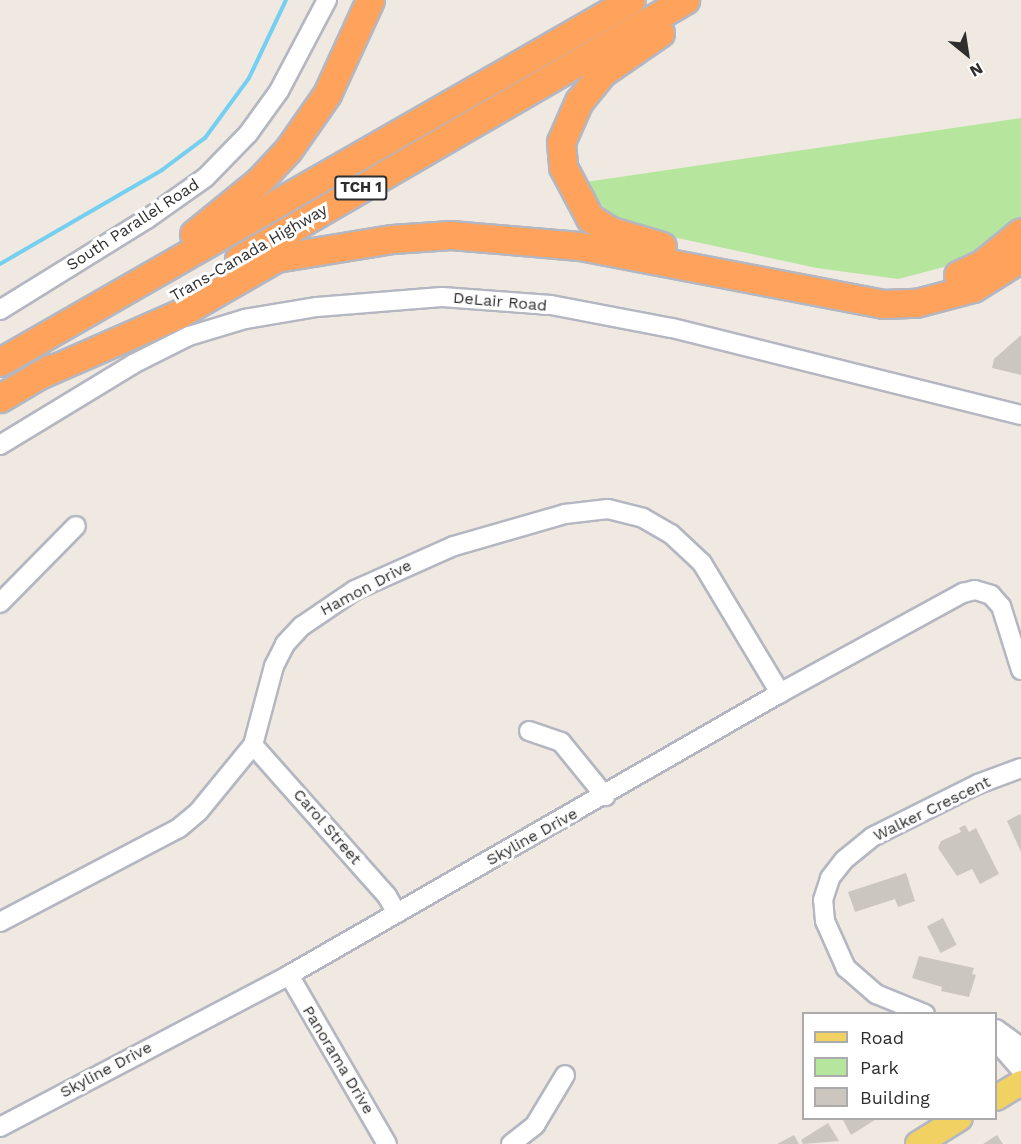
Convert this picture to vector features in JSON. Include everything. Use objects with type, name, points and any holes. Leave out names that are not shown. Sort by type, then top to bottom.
[{"type":"highway","points":[[39,339],[185,241],[259,181],[288,150],[327,94],[370,0]]},
{"type":"highway","name":"Trans-Canada Highway","points":[[0,362],[631,0]]},
{"type":"highway","name":"Trans-Canada Highway","points":[[0,398],[684,0]]},
{"type":"highway","points":[[702,0],[602,73],[579,101],[561,142],[563,167],[590,218],[635,240],[873,287],[911,287],[947,280],[982,264],[1021,232]]},
{"type":"highway","points":[[37,376],[178,314],[276,258],[392,239],[450,235],[580,246],[883,304],[916,303],[973,288],[1021,258]]},
{"type":"main road","points":[[997,1097],[1021,1080]]},
{"type":"main road","points":[[918,1144],[958,1120]]},
{"type":"street","name":"South Parallel Road","points":[[0,310],[206,177],[248,134],[279,91],[327,0]]},
{"type":"street","name":"DeLair Road","points":[[0,445],[133,364],[189,336],[245,319],[317,307],[442,297],[551,305],[672,328],[1021,415]]},
{"type":"street","name":"Hamon Drive","points":[[0,922],[178,828],[215,795],[253,745],[274,666],[285,644],[327,606],[407,564],[454,546],[565,514],[608,509],[643,518],[671,534],[702,563],[780,693]]},
{"type":"street","points":[[0,603],[76,526]]},
{"type":"street","name":"Skyline Drive","points":[[0,1127],[289,975],[605,796],[780,693],[963,594],[975,590],[991,595],[1001,606],[1021,670]]},
{"type":"street","points":[[528,731],[561,742],[605,796]]},
{"type":"street","name":"Carol Street","points":[[253,745],[379,887],[397,913]]},
{"type":"street","name":"Walker Crescent","points":[[920,1012],[876,994],[846,969],[825,921],[823,900],[830,878],[843,860],[872,837],[978,784],[1021,768]]},
{"type":"street","name":"Panorama Drive","points":[[289,975],[387,1144]]},
{"type":"street","points":[[997,1030],[1021,1047]]},
{"type":"street","points":[[997,1042],[1021,1080]]},
{"type":"street","points":[[511,1144],[535,1125],[566,1075]]},
{"type":"green space","points":[[1021,118],[1021,229],[963,262],[898,279],[817,268],[631,228],[604,208],[586,182]]},
{"type":"building","points":[[1021,335],[1021,375],[992,368],[994,359]]},
{"type":"building","points":[[1020,814],[1021,816],[1021,852],[1007,821]]},
{"type":"building","points":[[965,825],[969,832],[976,828],[999,874],[980,884],[972,869],[957,876],[938,848],[941,841],[961,832],[959,828]]},
{"type":"building","points":[[906,873],[915,901],[898,907],[895,899],[855,912],[848,892]]},
{"type":"building","points":[[943,918],[957,945],[941,953],[927,926]]},
{"type":"building","points":[[919,956],[974,968],[972,974],[976,975],[969,997],[941,991],[942,987],[912,978]]},
{"type":"building","points":[[843,1120],[875,1120],[851,1135]]},
{"type":"building","points":[[828,1123],[839,1141],[803,1144],[801,1140]]},
{"type":"building","points":[[794,1135],[799,1144],[777,1144]]},
{"type":"building","points":[[997,1135],[1003,1144],[983,1144]]},
{"type":"waterway","points":[[0,264],[162,170],[205,138],[249,78],[286,0]]}]
